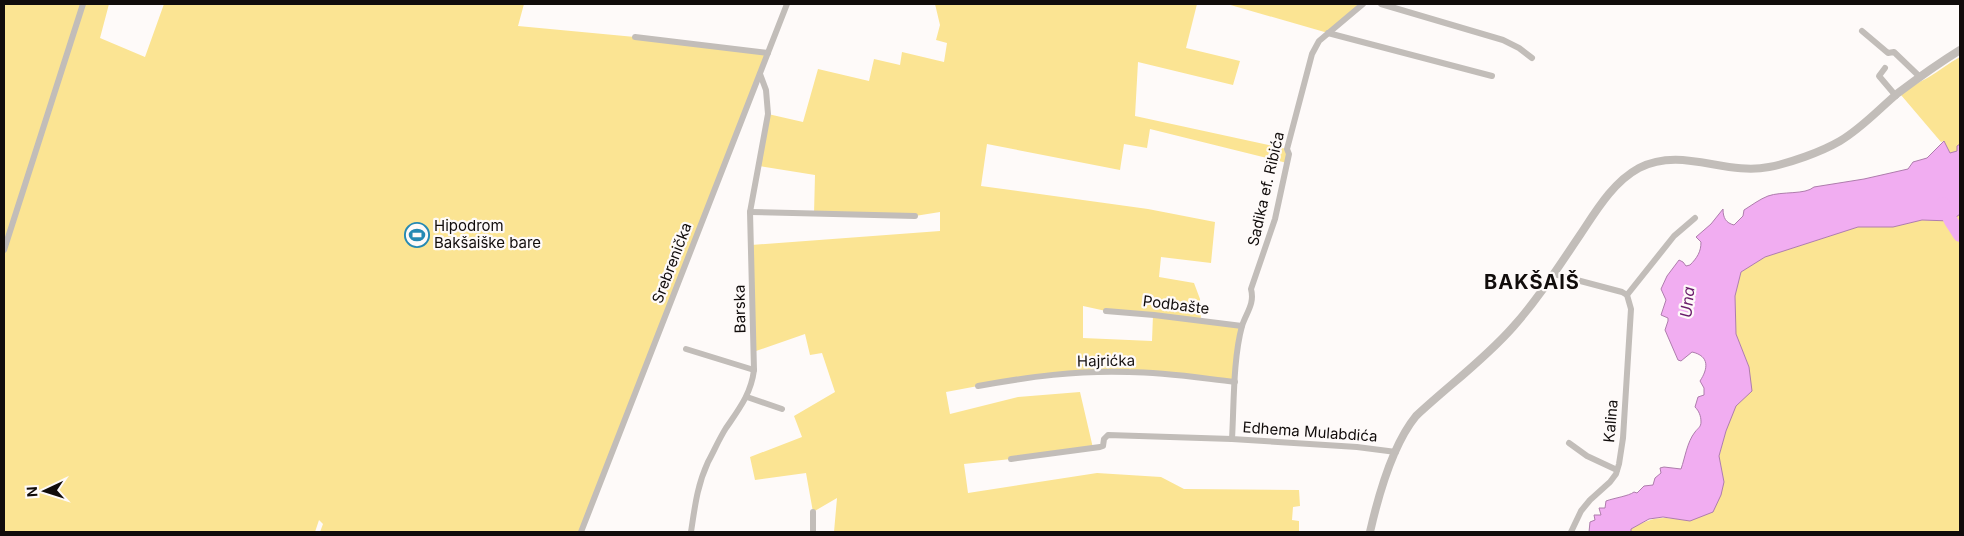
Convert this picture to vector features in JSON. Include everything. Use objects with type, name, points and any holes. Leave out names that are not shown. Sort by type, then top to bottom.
[{"type":"street","points":[[4,250],[83,4]]},
{"type":"street","name":"Srebrenička","points":[[581,532],[787,4]]},
{"type":"street","name":"Sadika ef. Ribića","points":[[1233,429],[1235,382],[1242,326],[1253,298],[1251,290],[1275,219],[1289,154],[1287,149],[1312,54],[1319,40],[1363,4]]},
{"type":"street","points":[[1381,4],[1503,40],[1519,48],[1532,58]]},
{"type":"street","points":[[1862,31],[1888,53],[1894,52],[1920,77]]},
{"type":"street","points":[[1328,33],[1492,76]]},
{"type":"street","points":[[635,37],[768,53]]},
{"type":"street","points":[[1370,532],[1376,509],[1401,438],[1416,416],[1488,352],[1514,326],[1554,274],[1600,205],[1621,181],[1639,168],[1660,160],[1675,159],[1753,170],[1770,167],[1812,153],[1839,142],[1863,125],[1920,77],[1960,50]]},
{"type":"street","points":[[1885,68],[1879,76],[1896,96]]},
{"type":"street","name":"Barska","points":[[691,532],[696,496],[702,477],[725,430],[747,397],[754,370],[750,212],[768,114],[766,90],[760,74]]},
{"type":"street","points":[[750,212],[916,216]]},
{"type":"street","points":[[1554,274],[1622,292],[1627,295],[1674,236],[1695,218]]},
{"type":"street","name":"Kalina","points":[[1571,532],[1581,512],[1590,500],[1610,482],[1617,470],[1622,438],[1631,309],[1627,295]]},
{"type":"street","name":"Podbašte","points":[[1106,311],[1154,314],[1242,326]]},
{"type":"street","points":[[686,349],[754,370]]},
{"type":"street","name":"Hajrićka","points":[[978,386],[1032,376],[1129,372],[1235,382]]},
{"type":"street","points":[[747,397],[782,409]]},
{"type":"street","name":"Edhema Mulabdića","points":[[1233,429],[1232,439],[1356,446],[1396,452]]},
{"type":"street","points":[[1011,459],[1100,447],[1108,435],[1232,439]]},
{"type":"street","points":[[1569,443],[1587,456],[1617,470]]},
{"type":"street","points":[[813,512],[813,532]]},
{"type":"shaded area","points":[[4,4],[109,4],[100,38],[145,57],[164,4],[524,4],[518,26],[635,37],[768,53],[581,532],[320,532],[323,524],[319,520],[315,532],[4,532]]},
{"type":"shaded area","points":[[935,4],[1197,4],[1186,48],[1240,61],[1233,85],[1138,62],[1135,116],[1287,149],[1287,163],[1150,129],[1147,148],[1124,144],[1120,170],[987,144],[981,186],[1148,209],[1215,222],[1211,263],[1161,257],[1159,277],[1194,283],[1200,299],[1201,321],[1242,326],[1235,382],[1150,373],[1032,376],[946,392],[950,414],[1018,397],[1080,392],[1093,448],[964,464],[968,493],[1097,473],[1161,477],[1184,489],[1299,490],[1300,506],[1293,507],[1292,520],[1299,521],[1299,532],[834,532],[837,498],[813,512],[806,473],[755,480],[750,457],[802,437],[794,416],[835,392],[822,353],[810,355],[805,334],[753,352],[751,245],[940,231],[940,212],[915,216],[814,214],[815,175],[759,166],[768,114],[803,122],[818,69],[869,81],[874,59],[900,65],[902,52],[944,62],[947,43],[936,40],[940,25]],"holes":[[[1083,306],[1106,311],[1153,315],[1152,341],[1083,338]]]},
{"type":"shaded area","points":[[1227,4],[1363,4],[1328,33]]},
{"type":"shaded area","points":[[1960,57],[1960,144],[1957,146],[1957,151],[1950,153],[1944,141],[1941,142],[1901,95]]},
{"type":"shaded area","points":[[1960,214],[1960,532],[1631,532],[1631,529],[1653,519],[1666,518],[1690,521],[1724,482],[1719,457],[1726,431],[1749,367],[1736,334],[1735,296],[1741,272],[1765,257],[1858,227],[1893,227],[1922,220],[1951,221]]},
{"type":"water","points":[[1944,141],[1950,153],[1957,151],[1957,146],[1960,144],[1960,214],[1951,221],[1922,220],[1893,227],[1858,227],[1765,257],[1741,272],[1735,296],[1736,334],[1749,367],[1752,391],[1736,406],[1726,431],[1719,456],[1724,482],[1721,495],[1713,512],[1690,521],[1663,517],[1649,519],[1631,529],[1631,532],[1589,532],[1590,522],[1595,520],[1594,515],[1601,515],[1599,508],[1605,508],[1606,501],[1634,492],[1637,493],[1644,486],[1653,485],[1655,478],[1661,473],[1660,468],[1681,469],[1690,440],[1700,425],[1699,412],[1695,407],[1698,397],[1704,395],[1704,388],[1700,381],[1706,368],[1705,360],[1692,352],[1681,361],[1678,360],[1665,330],[1668,318],[1661,315],[1666,300],[1661,289],[1667,276],[1679,260],[1686,266],[1690,265],[1697,257],[1701,242],[1696,237],[1711,224],[1723,209],[1726,220],[1734,225],[1743,216],[1744,210],[1768,196],[1805,191],[1814,187],[1864,179],[1908,169],[1913,162],[1927,158]]},
{"type":"waterway","name":"Una","points":[[1943,204],[1960,235]]},
{"type":"place","name":"Hipodrom Bakšaiške bare","points":[[417,235]]},
{"type":"district","name":"BAKŠAIŠ","points":[[1532,282]]}]
